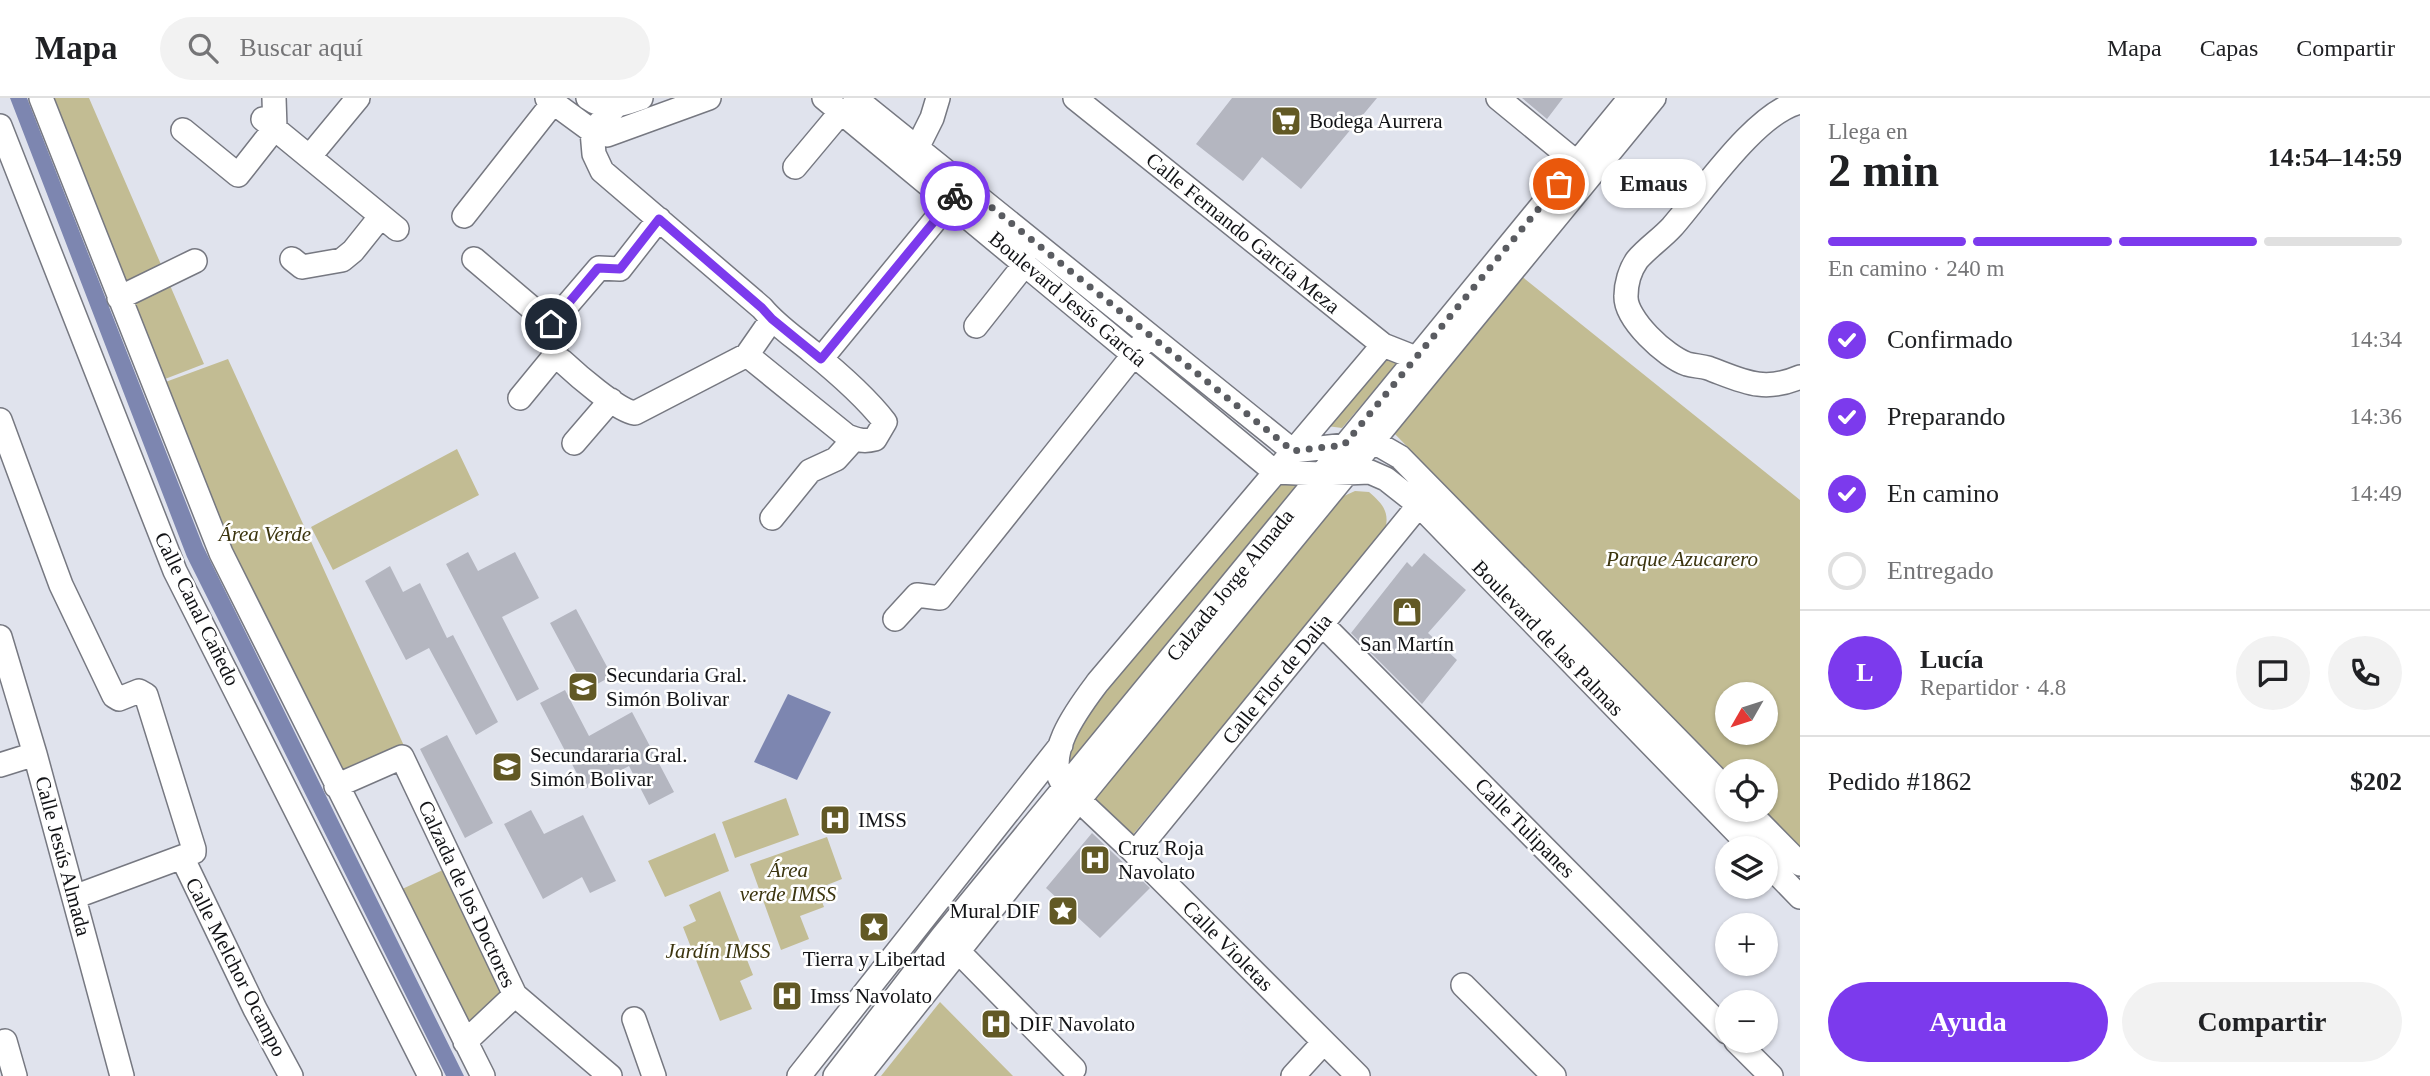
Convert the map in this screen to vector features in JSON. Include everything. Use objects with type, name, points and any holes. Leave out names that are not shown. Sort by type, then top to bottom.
[{"type":"street","points":[[41,98],[221,554],[483,1076]]},
{"type":"street","points":[[183,130],[237,175],[269,123],[274,98]]},
{"type":"street","points":[[310,156],[358,98]]},
{"type":"street","points":[[588,98],[596,104],[615,107]]},
{"type":"street","points":[[641,98],[615,107],[592,131],[594,154],[601,171],[821,359],[873,406],[885,422],[875,439],[853,439],[747,355]]},
{"type":"street","points":[[464,216],[550,100],[592,131],[607,135],[709,98]]},
{"type":"street","points":[[917,148],[933,118],[938,98]]},
{"type":"street","name":"Calle Fernando García Meza","points":[[1075,98],[1383,345],[1416,358]]},
{"type":"street","points":[[1498,98],[1577,163]]},
{"type":"street","name":"Calzada Jorge Almada","points":[[835,1076],[1374,442],[1577,163],[1630,98]]},
{"type":"street","name":"Calzada Jorge Almada","points":[[1072,794],[1320,474],[1416,358],[1497,275],[1654,98]]},
{"type":"street","points":[[1800,102],[1779,111],[1759,126],[1670,229],[1637,260],[1630,273],[1625,296],[1628,310],[1649,336],[1669,354],[1688,364],[1705,367],[1742,382],[1776,386],[1800,377]]},
{"type":"street","points":[[795,167],[840,103]]},
{"type":"street","name":"Boulevard Jesús García","points":[[840,103],[917,148],[1025,264],[1275,472]]},
{"type":"street","name":"Boulevard Jesús García","points":[[840,103],[957,194],[1149,335],[1293,451]]},
{"type":"street","points":[[269,123],[389,222],[342,260],[302,267],[292,259]]},
{"type":"street","name":"Calle Canal Cañedo","points":[[0,126],[175,571],[430,1076]]},
{"type":"street","points":[[821,359],[957,194]]},
{"type":"street","points":[[551,324],[598,268],[620,269],[659,219]]},
{"type":"street","points":[[474,259],[560,332],[552,359],[520,398]]},
{"type":"street","points":[[119,298],[195,261]]},
{"type":"street","points":[[975,326],[1025,264]]},
{"type":"street","points":[[552,359],[562,361],[611,400],[628,412],[635,413],[747,355],[772,319]]},
{"type":"street","points":[[895,620],[917,595],[940,598],[1149,335]]},
{"type":"street","points":[[1072,794],[1060,781],[1058,760],[1061,744],[1072,717],[1098,682],[1383,345]]},
{"type":"street","points":[[574,443],[611,400]]},
{"type":"street","name":"Calle Melchor Ocampo","points":[[0,420],[61,585],[114,696],[119,699],[139,691],[146,695],[188,853],[255,1009],[291,1076]]},
{"type":"street","points":[[772,518],[810,471],[836,459],[853,439]]},
{"type":"street","points":[[1293,451],[1374,442]]},
{"type":"street","name":"Boulevard de las Palmas","points":[[1374,442],[1400,457],[1434,490],[1715,778]]},
{"type":"street","points":[[1275,472],[1320,474]]},
{"type":"street","name":"Boulevard de las Palmas","points":[[1320,474],[1370,472],[1419,505],[1740,836]]},
{"type":"street","name":"Calle Flor de Dalia","points":[[1135,853],[1419,505]]},
{"type":"street","name":"Calle Tulipanes","points":[[1322,624],[1715,1020]]},
{"type":"street","name":"Calle Jesús Almada","points":[[0,637],[35,754],[122,1076]]},
{"type":"street","points":[[799,1076],[1061,744]]},
{"type":"street","points":[[0,765],[35,754]]},
{"type":"street","name":"Calzada de los Doctores","points":[[336,786],[402,757],[514,995],[610,1076]]},
{"type":"street","name":"Calle Violetas","points":[[1072,794],[1135,853],[1358,1076]]},
{"type":"street","points":[[1759,822],[1800,864]]},
{"type":"street","name":"Calle Melchor Ocampo","points":[[74,897],[188,853]]},
{"type":"street","points":[[1778,874],[1800,897]]},
{"type":"street","points":[[950,943],[1074,1069]]},
{"type":"street","name":"Calzada Jorge Almada","points":[[859,1076],[950,943]]},
{"type":"street","points":[[1463,985],[1554,1076]]},
{"type":"street","points":[[465,1042],[514,995]]},
{"type":"street","points":[[634,1019],[654,1076]]},
{"type":"street","points":[[5,1041],[15,1076]]},
{"type":"street","points":[[1293,1076],[1324,1042]]},
{"type":"street","points":[[1748,1053],[1771,1076]]},
{"type":"green space","points":[[54,98],[89,98],[204,364],[165,379]]},
{"type":"green space","name":"Parque Azucarero","points":[[1520,275],[1800,500],[1800,849],[1774,822],[1778,822],[1778,759],[1715,759],[1715,762],[1391,430]]},
{"type":"green space","name":"Área Verde","points":[[228,359],[405,748],[344,778],[229,552],[160,384]]},
{"type":"green space","points":[[1378,359],[1400,360],[1342,428],[1327,426]]},
{"type":"green space","points":[[457,449],[479,495],[333,570],[311,527]]},
{"type":"green space","points":[[1283,477],[1299,478],[1298,488],[1069,766],[1067,759],[1081,718]]},
{"type":"green space","points":[[1355,491],[1369,492],[1382,505],[1387,520],[1384,533],[1130,838],[1090,796],[1344,496]]},
{"type":"green space","points":[[786,798],[799,835],[735,858],[722,822]]},
{"type":"green space","points":[[715,833],[729,871],[665,897],[648,861]]},
{"type":"green space","name":"Área verde IMSS","points":[[827,837],[842,879],[817,889],[824,907],[800,916],[809,939],[781,950],[750,864]]},
{"type":"green space","points":[[445,869],[501,984],[502,996],[471,1028],[398,891]]},
{"type":"green space","name":"Jardín IMSS","points":[[720,891],[753,975],[740,981],[752,1009],[720,1021],[683,927],[696,921],[689,905]]},
{"type":"green space","points":[[940,1002],[1013,1076],[881,1076]]},
{"type":"water","points":[[10,98],[27,98],[203,546],[464,1076],[446,1076],[187,557]]},
{"type":"water","points":[[788,694],[831,712],[797,780],[754,762]]},
{"type":"building","name":"Bodega Aurrera","points":[[1232,98],[1377,98],[1301,189],[1262,157],[1243,181],[1196,144]]},
{"type":"building","points":[[1522,98],[1563,98],[1547,119]]},
{"type":"building","points":[[468,552],[478,571],[515,552],[539,598],[502,617],[539,689],[517,701],[446,564]]},
{"type":"building","name":"San Martín","points":[[1424,553],[1466,590],[1428,633],[1457,660],[1422,704],[1351,633],[1407,562],[1412,567]]},
{"type":"building","points":[[390,566],[403,592],[420,583],[447,638],[453,635],[498,722],[476,735],[429,648],[406,660],[365,581]]},
{"type":"building","points":[[576,609],[612,676],[586,690],[550,623]]},
{"type":"building","points":[[565,690],[589,736],[632,712],[674,792],[649,805],[629,766],[585,789],[540,703]]},
{"type":"building","points":[[447,735],[493,823],[465,838],[420,749]]},
{"type":"building","points":[[531,810],[544,834],[583,815],[616,881],[590,893],[582,877],[543,899],[504,824]]},
{"type":"building","name":"Cruz Roja Navolato","points":[[1092,833],[1150,888],[1100,938],[1046,888]]},
{"type":"way so far","points":[[955,196],[964,185],[1293,451],[1344,445],[1559,184]]},
{"type":"place","name":"Bodega Aurrera","points":[[1286,121]]},
{"type":"place","name":"Emaus","points":[[1559,184]]},
{"type":"place","name":"San Martín","points":[[1407,612]]},
{"type":"place","name":"Secundaria Gral. Simón Bolivar","points":[[583,687]]},
{"type":"place","name":"Secundararia Gral. Simón Bolivar","points":[[507,767]]},
{"type":"place","name":"IMSS","points":[[835,820]]},
{"type":"place","name":"Cruz Roja Navolato","points":[[1095,860]]},
{"type":"place","name":"Mural DIF","points":[[1063,911]]},
{"type":"place","name":"Tierra y Libertad","points":[[874,927]]},
{"type":"place","name":"Imss Navolato","points":[[787,996]]},
{"type":"place","name":"DIF Navolato","points":[[996,1024]]},
{"type":"route","points":[[551,324],[598,268],[620,269],[659,219],[821,359],[955,196]]}]
